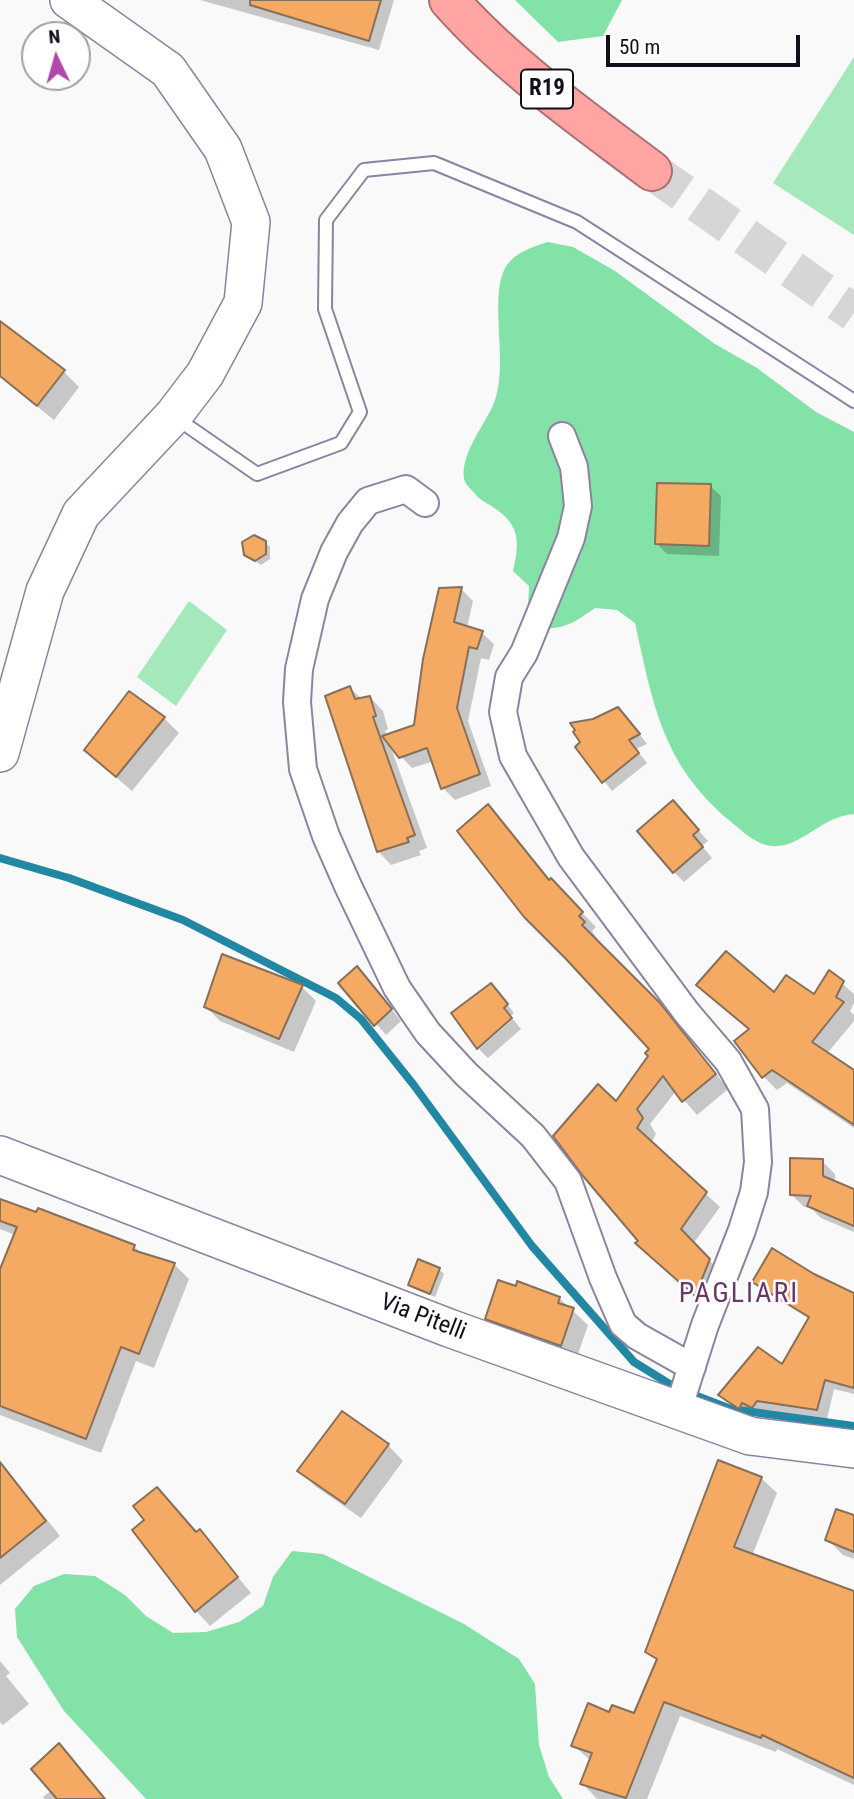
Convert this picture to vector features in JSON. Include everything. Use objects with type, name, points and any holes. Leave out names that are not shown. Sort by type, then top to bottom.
[{"type":"highway","name":"R19","points":[[449,0],[478,33],[593,127],[652,171]]},
{"type":"street","points":[[0,753],[45,591],[81,514],[173,416],[205,374],[243,303],[251,222],[223,149],[168,70],[69,0]]},
{"type":"street","points":[[562,436],[574,467],[578,506],[571,538],[524,653],[509,677],[503,712],[513,755],[571,857],[687,1013],[728,1062],[755,1109],[758,1162],[754,1192],[678,1409]]},
{"type":"street","points":[[425,503],[406,489],[368,501],[350,523],[334,552],[315,599],[299,669],[297,702],[303,769],[326,836],[397,988],[428,1033],[466,1074],[533,1136],[568,1181],[603,1278],[623,1324],[690,1371]]},
{"type":"street","name":"Via Pitelli","points":[[0,1155],[449,1328],[750,1436],[854,1449]]},
{"type":"lane","points":[[173,416],[257,474],[341,443],[360,412],[325,309],[326,220],[364,170],[434,163],[577,222],[854,401]]},
{"type":"green space","points":[[515,0],[622,0],[603,36],[558,42]]},
{"type":"green space","points":[[854,57],[854,235],[773,183]]},
{"type":"green space","points":[[548,242],[573,247],[615,271],[715,344],[757,368],[816,412],[854,432],[854,814],[831,820],[802,838],[782,846],[765,845],[754,840],[707,799],[675,755],[655,706],[635,623],[617,610],[595,608],[566,625],[533,628],[528,608],[529,586],[513,571],[517,545],[514,530],[505,516],[469,487],[464,473],[468,452],[494,403],[498,387],[501,278],[507,265],[516,256]]},
{"type":"green space","points":[[189,601],[227,630],[176,706],[137,677]]},
{"type":"green space","points":[[292,1551],[323,1554],[464,1624],[519,1659],[535,1684],[539,1745],[549,1777],[563,1799],[146,1799],[64,1711],[17,1637],[15,1609],[34,1586],[64,1574],[95,1576],[125,1595],[146,1616],[173,1633],[206,1632],[239,1622],[263,1606],[273,1577]]},
{"type":"building","points":[[250,0],[381,0],[369,41],[250,5]]},
{"type":"building","points":[[0,321],[65,370],[37,406],[0,376]]},
{"type":"building","points":[[657,483],[711,484],[709,546],[655,544]]},
{"type":"building","points":[[254,535],[266,541],[266,554],[255,561],[244,555],[242,542]]},
{"type":"building","points":[[462,587],[454,622],[483,631],[477,649],[469,647],[457,708],[480,774],[441,789],[427,748],[399,758],[382,736],[414,725],[423,659],[439,588]]},
{"type":"building","points":[[350,686],[355,699],[370,696],[376,716],[373,717],[415,835],[407,838],[409,842],[377,852],[325,696]]},
{"type":"building","points":[[129,691],[165,717],[116,777],[84,750]]},
{"type":"building","points":[[618,707],[640,734],[629,740],[639,753],[602,783],[575,747],[580,742],[570,723],[593,719]]},
{"type":"building","points":[[673,800],[699,830],[693,835],[703,847],[673,873],[637,831]]},
{"type":"building","points":[[488,804],[549,880],[551,878],[583,912],[579,916],[585,922],[582,925],[660,1003],[716,1074],[682,1102],[663,1076],[637,1109],[643,1118],[637,1128],[707,1192],[681,1229],[710,1259],[695,1296],[635,1243],[638,1241],[553,1136],[598,1084],[616,1101],[648,1056],[645,1053],[649,1049],[524,917],[457,831]]},
{"type":"building","points":[[726,951],[774,992],[786,975],[814,994],[829,970],[844,981],[836,997],[844,1002],[812,1042],[854,1070],[854,1125],[772,1070],[762,1078],[734,1041],[749,1029],[696,985]]},
{"type":"building","points":[[222,954],[303,985],[279,1039],[204,1007]]},
{"type":"building","points":[[357,966],[392,1009],[374,1026],[338,983]]},
{"type":"building","points":[[491,983],[508,1004],[504,1008],[512,1018],[477,1049],[451,1013]]},
{"type":"building","points":[[790,1158],[823,1159],[823,1176],[854,1189],[854,1226],[807,1206],[811,1196],[790,1195]]},
{"type":"building","points":[[0,1199],[36,1212],[38,1208],[135,1245],[133,1250],[175,1263],[139,1354],[121,1347],[86,1439],[0,1406],[0,1269],[17,1227],[0,1221]]},
{"type":"building","points":[[772,1248],[814,1274],[854,1293],[854,1388],[825,1380],[817,1410],[757,1401],[752,1408],[742,1403],[739,1409],[718,1395],[758,1347],[782,1364],[809,1317],[752,1282]]},
{"type":"building","points":[[418,1259],[440,1268],[430,1294],[408,1285]]},
{"type":"building","points":[[498,1280],[516,1286],[517,1281],[560,1297],[558,1303],[574,1308],[561,1346],[485,1319]]},
{"type":"building","points":[[342,1411],[389,1444],[345,1504],[297,1471]]},
{"type":"building","points":[[718,1460],[762,1477],[734,1547],[854,1591],[854,1778],[762,1735],[761,1738],[664,1702],[626,1798],[580,1784],[592,1753],[571,1746],[588,1703],[609,1712],[612,1705],[634,1713],[657,1659],[645,1652]]},
{"type":"building","points":[[0,1462],[46,1521],[0,1558]]},
{"type":"building","points":[[157,1487],[196,1532],[200,1529],[238,1577],[195,1612],[132,1530],[144,1520],[133,1506]]},
{"type":"building","points":[[836,1509],[854,1515],[854,1552],[825,1540]]},
{"type":"building","points":[[59,1743],[105,1799],[57,1799],[31,1769]]},
{"type":"waterway","points":[[0,858],[69,878],[183,920],[336,998],[361,1019],[413,1084],[532,1246],[634,1362],[676,1388],[731,1409],[854,1426]]},
{"type":"tunnel","points":[[652,171],[854,313]]},
{"type":"district","name":"PAGLIARI","points":[[739,1295]]}]
